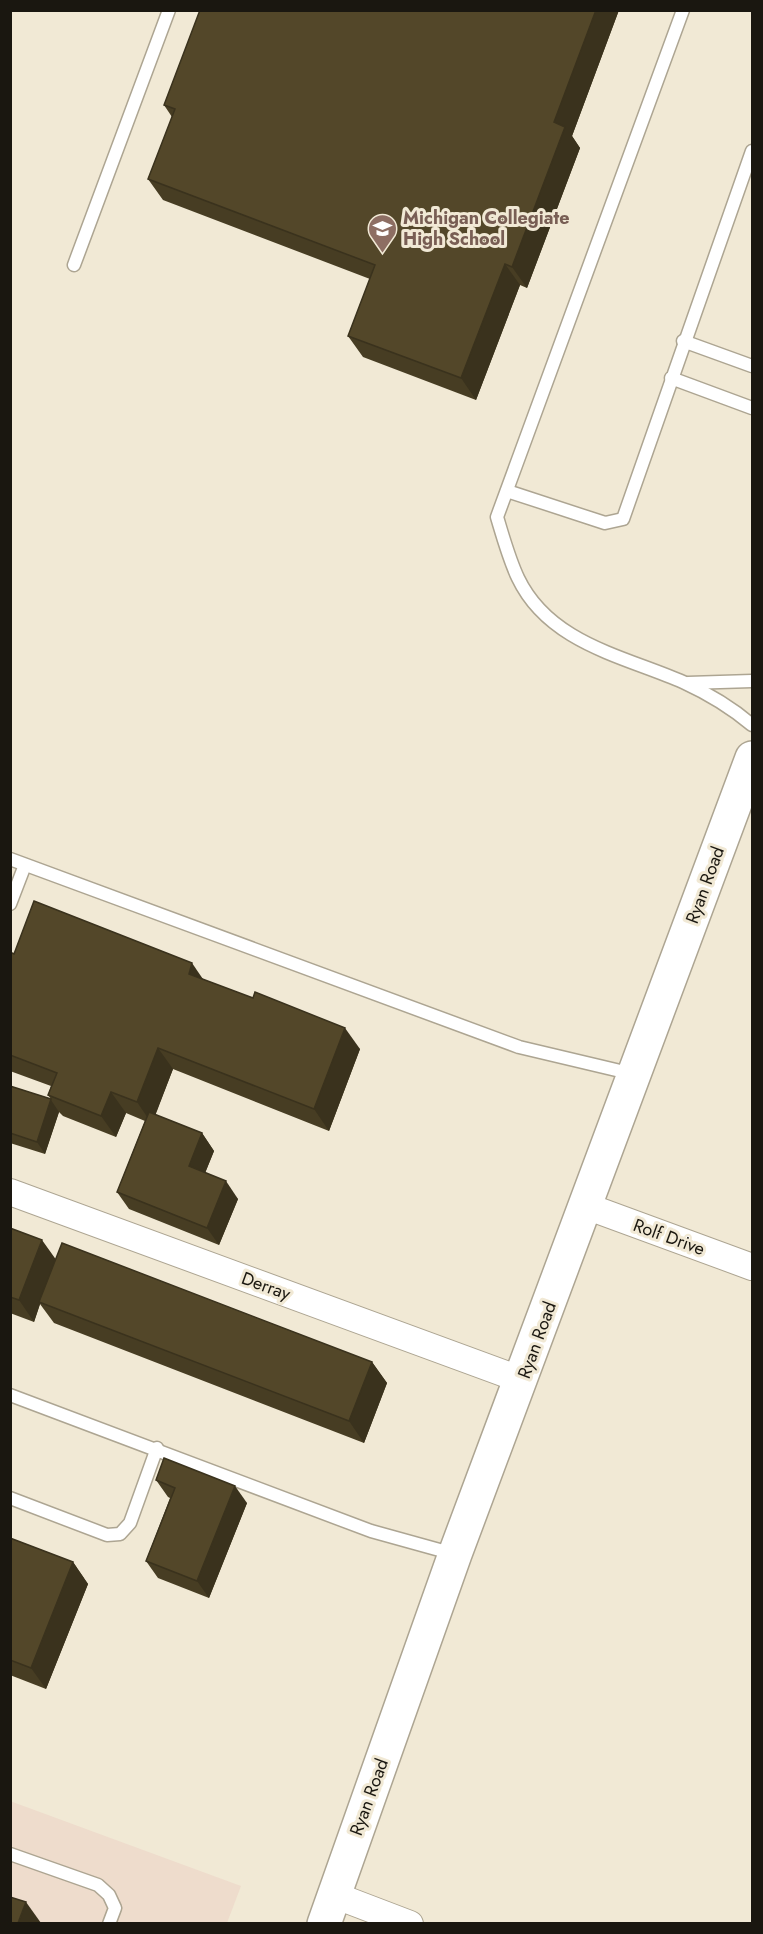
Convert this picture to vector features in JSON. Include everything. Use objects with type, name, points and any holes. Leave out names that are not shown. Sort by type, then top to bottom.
[{"type":"main road","name":"Ryan Road","points":[[329,1909],[455,1554],[753,758]]},
{"type":"street","name":"Derray","points":[[10,1192],[522,1380]]},
{"type":"street","name":"Rolf Drive","points":[[586,1206],[753,1267]]},
{"type":"street","points":[[329,1909],[410,1923]]},
{"type":"lane","points":[[74,265],[169,10]]},
{"type":"lane","points":[[683,10],[497,517],[518,579],[537,607],[562,631],[607,654],[684,682],[741,715],[753,725]]},
{"type":"lane","points":[[507,491],[605,524],[623,519],[683,341],[753,151]]},
{"type":"lane","points":[[683,341],[753,366]]},
{"type":"lane","points":[[671,378],[753,408]]},
{"type":"lane","points":[[684,682],[753,681]]},
{"type":"lane","points":[[10,859],[519,1047],[635,1074]]},
{"type":"lane","points":[[10,904],[25,865]]},
{"type":"lane","points":[[10,1395],[371,1531],[455,1554]]},
{"type":"lane","points":[[10,1498],[107,1535],[120,1534],[130,1523],[157,1449]]},
{"type":"lane","points":[[10,1854],[98,1886],[109,1895],[115,1908],[109,1923]]},
{"type":"shaded area","points":[[10,1801],[241,1886],[227,1923],[11,1923]]},
{"type":"building","points":[[200,10],[596,10],[554,122],[565,127],[512,267],[505,264],[461,378],[348,336],[375,265],[148,179],[175,109],[164,105]]},
{"type":"building","points":[[34,901],[192,963],[189,974],[253,998],[255,992],[345,1028],[314,1109],[158,1048],[137,1102],[111,1092],[101,1116],[48,1095],[57,1073],[10,1055],[10,952],[14,954]]},
{"type":"building","points":[[10,1086],[51,1099],[37,1142],[10,1133]]},
{"type":"building","points":[[149,1112],[202,1133],[189,1166],[226,1181],[207,1228],[117,1192]]},
{"type":"building","points":[[10,1228],[42,1240],[19,1300],[10,1297]]},
{"type":"building","points":[[62,1243],[372,1362],[349,1421],[39,1302]]},
{"type":"building","points":[[164,1458],[235,1486],[197,1581],[146,1561],[175,1488],[156,1480]]},
{"type":"building","points":[[10,1538],[73,1562],[31,1668],[10,1660]]},
{"type":"building","points":[[10,1897],[26,1902],[18,1923],[10,1923]]},
{"type":"place","name":"Michigan Collegiate High School","points":[[382,254]]}]
